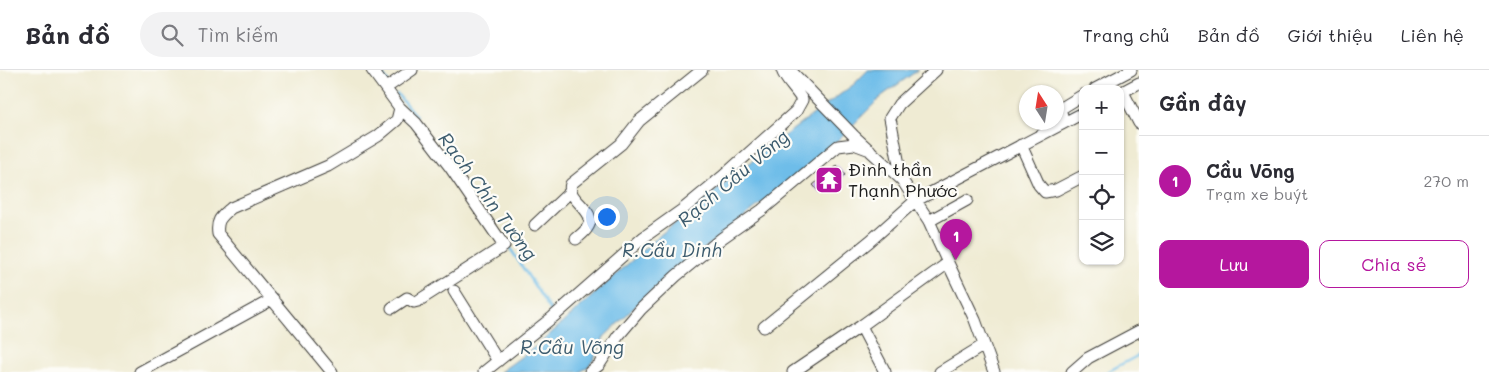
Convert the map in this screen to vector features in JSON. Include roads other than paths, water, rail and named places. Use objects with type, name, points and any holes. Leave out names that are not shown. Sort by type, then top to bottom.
[{"type":"street","points":[[372,70],[389,86],[400,108],[416,123],[450,167],[504,246],[418,301],[414,302],[407,298],[392,308]]},
{"type":"street","points":[[389,86],[412,70]]},
{"type":"street","points":[[534,225],[570,192],[571,184],[622,144],[639,121],[702,70]]},
{"type":"street","points":[[484,372],[556,315],[644,237],[682,210],[722,177],[796,112],[802,100],[785,79],[782,70]]},
{"type":"street","points":[[790,70],[854,136],[902,180],[929,222],[975,320],[994,372]]},
{"type":"street","points":[[902,180],[890,118],[913,90],[936,70]]},
{"type":"street","points":[[1107,85],[1132,77]]},
{"type":"street","points":[[1124,89],[1132,77]]},
{"type":"street","points":[[1124,96],[1139,123]]},
{"type":"street","points":[[1064,107],[1079,97]]},
{"type":"street","points":[[332,372],[218,234],[217,224],[221,217],[231,208],[328,166],[378,136],[397,120],[400,108]]},
{"type":"street","points":[[1064,122],[1079,115]]},
{"type":"street","points":[[764,327],[916,202],[1049,130]]},
{"type":"street","points":[[592,370],[599,365],[618,336],[641,309],[676,276],[722,238],[762,210],[838,146],[854,144],[870,150]]},
{"type":"street","points":[[1021,145],[1044,192],[1056,190],[1079,178]]},
{"type":"street","points":[[570,192],[583,206],[590,218],[588,227],[576,239]]},
{"type":"street","points":[[929,222],[967,200]]},
{"type":"street","points":[[793,372],[948,263]]},
{"type":"street","points":[[454,291],[498,361]]},
{"type":"street","points":[[140,372],[273,299]]},
{"type":"street","points":[[861,326],[885,372]]},
{"type":"street","points":[[1072,372],[1088,358],[1139,332]]},
{"type":"street","points":[[940,372],[984,345]]},
{"type":"water","name":"R.Cầu Dinh","points":[[868,70],[918,70],[883,95],[831,147],[646,296],[604,337],[594,359],[588,367],[580,372],[500,372],[539,344],[660,235],[776,142],[853,85]]},
{"type":"waterway","name":"Rạch Chín Tường","points":[[379,70],[388,82]]},
{"type":"waterway","name":"Rạch Chín Tường","points":[[397,94],[416,116]]},
{"type":"waterway","points":[[1068,113],[1079,108]]},
{"type":"waterway","name":"Rạch Chín Tường","points":[[508,245],[553,314]]},
{"type":"waterway","points":[[1107,372],[1139,355]]},
{"type":"place","name":"Đình thần Thạnh Phước","points":[[829,180]]},
{"type":"place","name":"Cầu Võng","points":[[956,260]]},
{"type":"water label","name":"Rạch Cầu Võng","points":[[733,178]]},
{"type":"water label","name":"R.Cầu Võng","points":[[572,347]]}]
